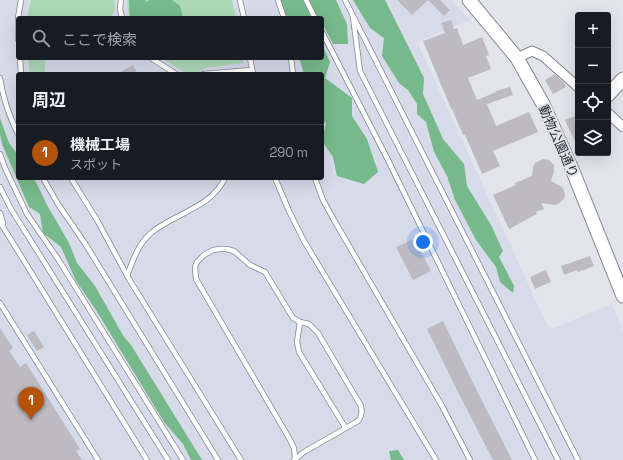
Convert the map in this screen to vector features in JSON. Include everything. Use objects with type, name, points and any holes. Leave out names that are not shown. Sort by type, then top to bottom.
[{"type":"street","name":"動物公園通り","points":[[469,0],[517,58],[543,104],[569,162],[623,296]]},
{"type":"street","points":[[517,58],[532,51],[543,56],[575,84]]},
{"type":"street","points":[[611,92],[623,79]]},
{"type":"street","points":[[611,116],[623,127]]},
{"type":"lane","points":[[18,16],[21,0]]},
{"type":"lane","points":[[121,0],[120,9],[122,16]]},
{"type":"lane","points":[[240,0],[244,16]]},
{"type":"lane","points":[[278,0],[283,16]]},
{"type":"lane","points":[[306,0],[314,16]]},
{"type":"lane","points":[[345,0],[578,460]]},
{"type":"lane","points":[[352,13],[360,71],[558,460]]},
{"type":"lane","points":[[324,36],[387,158],[535,460]]},
{"type":"lane","points":[[20,60],[22,72]]},
{"type":"lane","points":[[154,60],[173,72]]},
{"type":"lane","points":[[250,60],[252,72]]},
{"type":"lane","points":[[291,60],[293,72]]},
{"type":"lane","points":[[0,78],[8,110],[16,129]]},
{"type":"lane","points":[[0,154],[8,175],[27,214],[58,259],[183,460]]},
{"type":"lane","points":[[44,180],[58,204],[86,245],[218,460]]},
{"type":"lane","points":[[72,180],[97,220],[127,276],[241,460]]},
{"type":"lane","points":[[127,276],[134,256],[150,234],[161,226],[208,200],[217,191],[224,180]]},
{"type":"lane","points":[[277,180],[288,211],[304,242],[436,460]]},
{"type":"lane","points":[[316,180],[323,200],[334,220],[442,406],[470,460]]},
{"type":"lane","points":[[0,187],[11,209],[168,460]]},
{"type":"lane","points":[[0,213],[4,229]]},
{"type":"lane","points":[[0,222],[148,460]]},
{"type":"lane","points":[[227,249],[234,251],[250,265],[265,272],[293,318],[300,322],[309,324],[318,333],[361,406],[361,417],[358,421],[345,427],[295,459],[294,448],[289,438],[196,279],[195,266],[204,255],[213,250],[227,249]]},
{"type":"lane","points":[[0,302],[98,460]]},
{"type":"lane","points":[[300,322],[297,342],[299,352],[345,427]]},
{"type":"shaded area","points":[[0,0],[451,0],[470,20],[417,42],[548,327],[554,328],[612,304],[623,331],[623,460],[0,460]]},
{"type":"green space","points":[[31,0],[114,0],[115,10],[111,16],[27,16]]},
{"type":"green space","points":[[127,0],[232,0],[236,16],[129,16]]},
{"type":"green space","points":[[129,0],[145,0],[147,2],[150,0],[172,0],[180,6],[182,16],[130,16]]},
{"type":"green space","points":[[281,0],[304,0],[310,16],[282,16]]},
{"type":"green space","points":[[304,0],[336,0],[347,24],[348,44],[333,44],[324,27],[324,16],[317,16]]},
{"type":"green space","points":[[353,0],[385,0],[424,78],[423,94],[443,139],[464,164],[467,186],[491,225],[503,251],[499,257],[514,286],[513,293],[500,282],[496,267],[476,240],[455,200],[447,176],[434,152],[426,122],[417,114],[417,104],[408,90],[399,83],[382,56],[384,38],[370,28]]},
{"type":"green space","points":[[324,48],[330,62],[325,78],[352,98],[352,116],[367,139],[378,172],[364,184],[337,176],[333,157],[324,144],[326,123],[324,122],[324,72],[303,72],[300,60],[324,60]]},
{"type":"green space","points":[[28,60],[45,60],[45,72],[30,72]]},
{"type":"green space","points":[[165,60],[242,60],[243,63],[206,68],[199,72],[184,72]]},
{"type":"green space","points":[[0,118],[9,143],[16,152],[16,177],[2,144],[0,135]]},
{"type":"green space","points":[[17,180],[34,180],[36,182],[47,205],[69,243],[77,263],[95,286],[124,337],[131,345],[202,460],[191,460],[183,444],[164,422],[96,310],[76,281],[61,247],[43,233],[40,214],[29,207]]},
{"type":"green space","points":[[398,450],[404,460],[391,460],[389,451]]},
{"type":"building","points":[[397,0],[428,0],[412,15]]},
{"type":"building","points":[[428,0],[440,0],[450,10],[444,16]]},
{"type":"building","points":[[451,20],[454,29],[457,28],[463,45],[482,37],[489,55],[486,56],[491,69],[468,78],[477,100],[496,91],[510,87],[513,95],[487,104],[496,126],[529,112],[538,132],[493,151],[500,166],[482,174],[465,135],[463,135],[451,109],[423,41],[445,33],[441,23]]},
{"type":"building","points":[[133,65],[137,72],[121,72]]},
{"type":"building","points":[[555,74],[566,87],[553,94],[545,80]]},
{"type":"building","points":[[575,116],[575,142],[565,120]]},
{"type":"building","points":[[543,159],[549,160],[554,165],[554,172],[551,181],[562,187],[565,193],[564,199],[555,205],[541,203],[544,209],[536,212],[537,214],[509,229],[493,195],[532,176],[535,163]]},
{"type":"building","points":[[414,239],[431,271],[413,280],[396,247]]},
{"type":"building","points":[[590,256],[594,266],[564,275],[561,266]]},
{"type":"building","points":[[546,270],[551,282],[535,289],[530,277]]},
{"type":"building","points":[[443,321],[512,460],[493,460],[459,394],[427,329]]},
{"type":"building","points":[[0,328],[13,348],[9,351],[20,367],[26,363],[80,449],[76,451],[82,460],[0,460]]},
{"type":"building","points":[[34,331],[44,347],[37,351],[27,335]]},
{"type":"place","name":"機械工場","points":[[31,420]]}]
